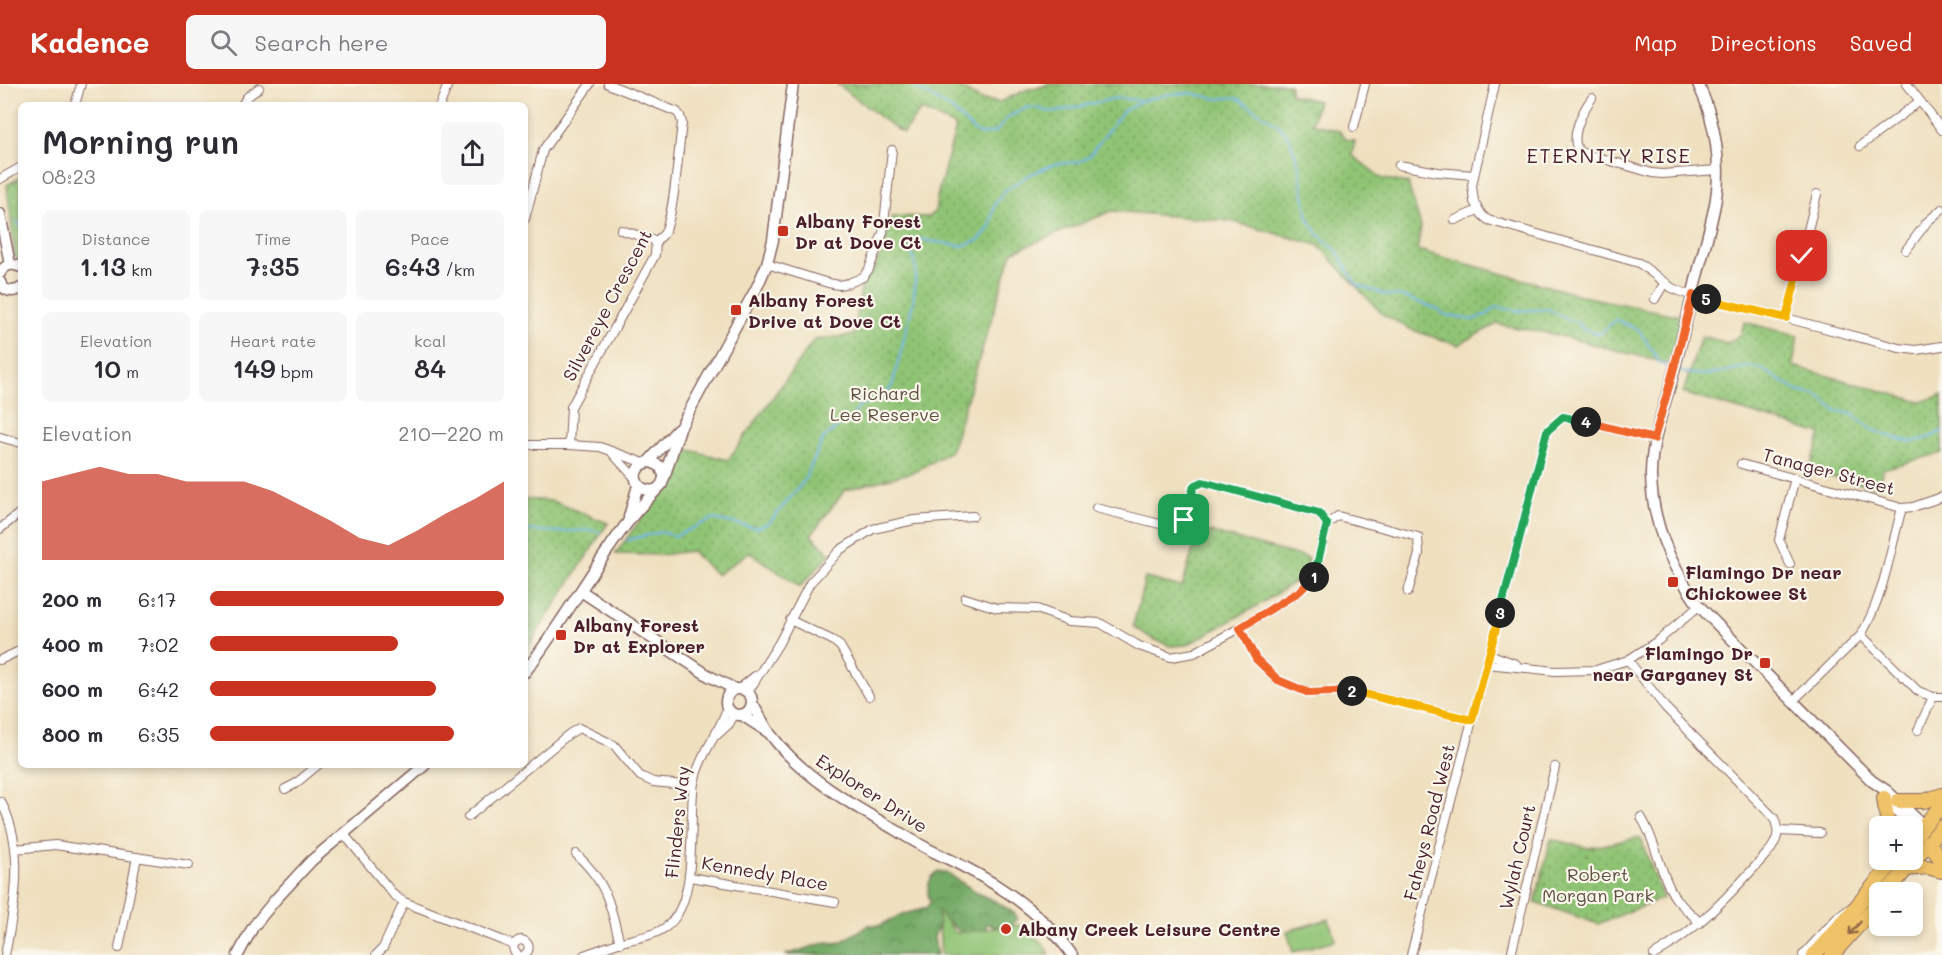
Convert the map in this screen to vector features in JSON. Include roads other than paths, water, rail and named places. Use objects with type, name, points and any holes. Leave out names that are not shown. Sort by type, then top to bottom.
[{"type":"main road","points":[[1898,801],[1924,801],[1942,795]]},
{"type":"main road","points":[[1884,798],[1887,816]]},
{"type":"main road","points":[[1942,805],[1925,833],[1942,861]]},
{"type":"main road","points":[[1923,867],[1942,871]]},
{"type":"main road","points":[[1814,955],[1861,901],[1883,870]]},
{"type":"main road","points":[[1896,882],[1906,870]]},
{"type":"main road","points":[[1832,955],[1869,913]]},
{"type":"street","points":[[76,102],[81,84]]},
{"type":"street","points":[[441,102],[448,84]]},
{"type":"street","points":[[528,208],[543,150],[590,84]]},
{"type":"street","name":"Silvereye Crescent","points":[[569,444],[571,407],[655,255],[656,241],[664,232],[670,216],[681,118],[677,112],[608,84]]},
{"type":"street","points":[[528,668],[628,522],[662,484],[680,428],[742,316],[767,264],[777,216],[793,84]]},
{"type":"street","points":[[1354,127],[1365,84]]},
{"type":"street","points":[[1495,84],[1473,175],[1472,194],[1478,210],[1488,220],[1639,263],[1677,291],[1899,348],[1916,350],[1942,346]]},
{"type":"street","points":[[1698,84],[1711,118],[1718,170],[1715,207],[1654,439],[1651,473],[1659,528],[1670,560],[1699,606],[1872,781],[1898,801],[1925,833]]},
{"type":"street","points":[[1907,84],[1942,130]]},
{"type":"street","points":[[244,102],[259,88]]},
{"type":"street","points":[[1592,98],[1583,111],[1575,139],[1575,147],[1580,152],[1652,173],[1718,170]]},
{"type":"street","points":[[1860,146],[1920,101]]},
{"type":"street","points":[[767,264],[839,285],[862,277],[869,269],[883,233],[892,150]]},
{"type":"street","points":[[1398,165],[1473,175]]},
{"type":"street","points":[[0,178],[18,169]]},
{"type":"street","points":[[1786,318],[1817,194]]},
{"type":"street","points":[[1906,250],[1927,222],[1942,209]]},
{"type":"street","points":[[1455,220],[1478,210]]},
{"type":"street","points":[[0,214],[16,266],[6,266],[0,273]]},
{"type":"street","points":[[621,230],[656,241]]},
{"type":"street","points":[[0,282],[4,289],[10,291],[18,289]]},
{"type":"street","points":[[1655,299],[1665,282]]},
{"type":"street","name":"Faheys Road West","points":[[1411,955],[1547,431],[1563,417],[1654,439]]},
{"type":"street","points":[[628,522],[637,482],[637,469],[680,428]]},
{"type":"street","points":[[0,437],[18,441]]},
{"type":"street","points":[[528,445],[569,444],[600,447],[658,464],[664,475]]},
{"type":"street","points":[[611,452],[645,490],[655,490]]},
{"type":"street","name":"Tanager Street","points":[[1741,464],[1902,508],[1913,507],[1942,497]]},
{"type":"street","points":[[1790,564],[1779,540],[1795,478]]},
{"type":"street","points":[[1096,508],[1176,526],[1184,520],[1194,486],[1203,482],[1319,513],[1327,524]]},
{"type":"street","points":[[1793,701],[1861,635],[1880,597],[1902,508]]},
{"type":"street","points":[[0,529],[18,514]]},
{"type":"street","points":[[744,693],[749,711],[732,710],[728,694],[744,693],[760,672],[810,583],[840,550],[873,529],[914,520],[973,516]]},
{"type":"street","points":[[965,598],[997,608],[1037,609],[1069,621],[1100,623],[1139,646],[1171,657],[1194,653],[1300,591],[1313,579],[1327,524],[1338,516],[1418,537],[1419,554],[1408,592]]},
{"type":"street","name":"Explorer Drive","points":[[581,591],[709,676],[744,693],[770,734],[817,780],[853,804],[933,851],[955,861],[1020,902],[1050,928],[1072,955]]},
{"type":"street","points":[[1488,659],[1496,666],[1522,666],[1555,671],[1596,670],[1628,660],[1659,640],[1699,606]]},
{"type":"street","points":[[790,620],[840,646],[869,696]]},
{"type":"street","points":[[1240,628],[1256,659],[1278,680],[1309,693],[1355,691],[1472,720]]},
{"type":"street","points":[[1861,635],[1918,691],[1938,697],[1918,730]]},
{"type":"street","points":[[0,660],[18,651]]},
{"type":"street","points":[[1628,660],[1665,707],[1774,818],[1779,831],[1777,840],[1771,849],[1718,908],[1654,955]]},
{"type":"street","name":"Explorer Drive","points":[[709,676],[732,710],[770,734]]},
{"type":"street","name":"Flinders Way","points":[[584,955],[646,936],[666,927],[681,907],[690,877],[693,786],[701,758],[713,739],[729,724],[732,710]]},
{"type":"street","points":[[528,768],[579,728],[614,744],[640,776],[653,782],[693,786]]},
{"type":"street","name":"Wylah Court","points":[[1512,955],[1555,766]]},
{"type":"street","points":[[285,789],[296,784],[315,768]]},
{"type":"street","points":[[238,955],[253,927],[274,900],[311,861],[421,768]]},
{"type":"street","points":[[468,817],[528,768]]},
{"type":"street","points":[[1872,781],[1884,798],[1925,833]]},
{"type":"street","points":[[1,802],[9,816],[15,849],[16,890],[5,955]]},
{"type":"street","points":[[1641,817],[1649,829],[1668,885],[1675,897],[1700,923]]},
{"type":"street","points":[[1779,831],[1820,833]]},
{"type":"street","points":[[343,833],[394,895],[404,902],[514,945]]},
{"type":"street","points":[[15,849],[55,845],[189,865]]},
{"type":"street","name":"Explorer Drive","points":[[933,851],[1014,904],[1043,929],[1063,955]]},
{"type":"street","points":[[576,854],[592,870],[607,893],[620,943]]},
{"type":"street","points":[[119,948],[137,857]]},
{"type":"street","points":[[230,955],[238,938],[272,893],[293,871],[311,861]]},
{"type":"street","name":"Kennedy Place","points":[[690,877],[835,902]]},
{"type":"street","points":[[1803,955],[1838,917],[1861,901]]},
{"type":"street","points":[[376,955],[383,948],[404,902]]},
{"type":"street","points":[[518,955],[514,951],[514,945],[524,940],[529,945],[526,953],[539,955]]},
{"type":"waterway","points":[[910,84],[951,109],[974,131],[982,135],[997,131],[1008,117],[1026,108],[1033,107],[1056,112],[1116,98],[1139,100]]},
{"type":"waterway","points":[[627,540],[661,532],[675,536],[713,519],[757,528],[770,522],[804,481],[824,437],[851,418],[860,405],[878,399],[892,386],[913,303],[916,270],[910,243],[917,239],[962,246],[979,240],[990,227],[994,206],[1004,191],[1027,176],[1054,164],[1079,162],[1089,156],[1123,111],[1141,101],[1170,94],[1190,93],[1218,99],[1236,97],[1277,124],[1289,137],[1299,165],[1308,218],[1318,234],[1337,251],[1356,284],[1386,295],[1404,297],[1435,308],[1446,315],[1472,320],[1488,314],[1496,307],[1518,311],[1548,309],[1576,322],[1583,329],[1599,334],[1616,320],[1639,330],[1660,363],[1672,368]]},
{"type":"waterway","points":[[1677,370],[1707,375],[1746,367],[1760,368],[1797,391],[1817,395],[1837,411],[1852,414],[1871,429],[1885,435],[1911,442],[1929,438],[1942,431]]},
{"type":"waterway","points":[[528,530],[600,532]]},
{"type":"place","name":"Albany Forest Dr at Dove Ct","points":[[783,231]]},
{"type":"place","name":"Albany Forest Drive at Dove Ct","points":[[736,310]]},
{"type":"place","name":"Flamingo Dr near Chickowee St","points":[[1673,582]]},
{"type":"place","name":"Albany Forest Dr at Explorer","points":[[561,635]]},
{"type":"place","name":"Flamingo Dr near Garganey St","points":[[1765,663]]},
{"type":"place","name":"Albany Creek Leisure Centre","points":[[1006,929]]},
{"type":"district","name":"ETERNITY RISE","points":[[1609,155]]},
{"type":"park label","name":"Richard Lee Reserve","points":[[885,403]]},
{"type":"park label","name":"Robert Morgan Park","points":[[1598,884]]}]
